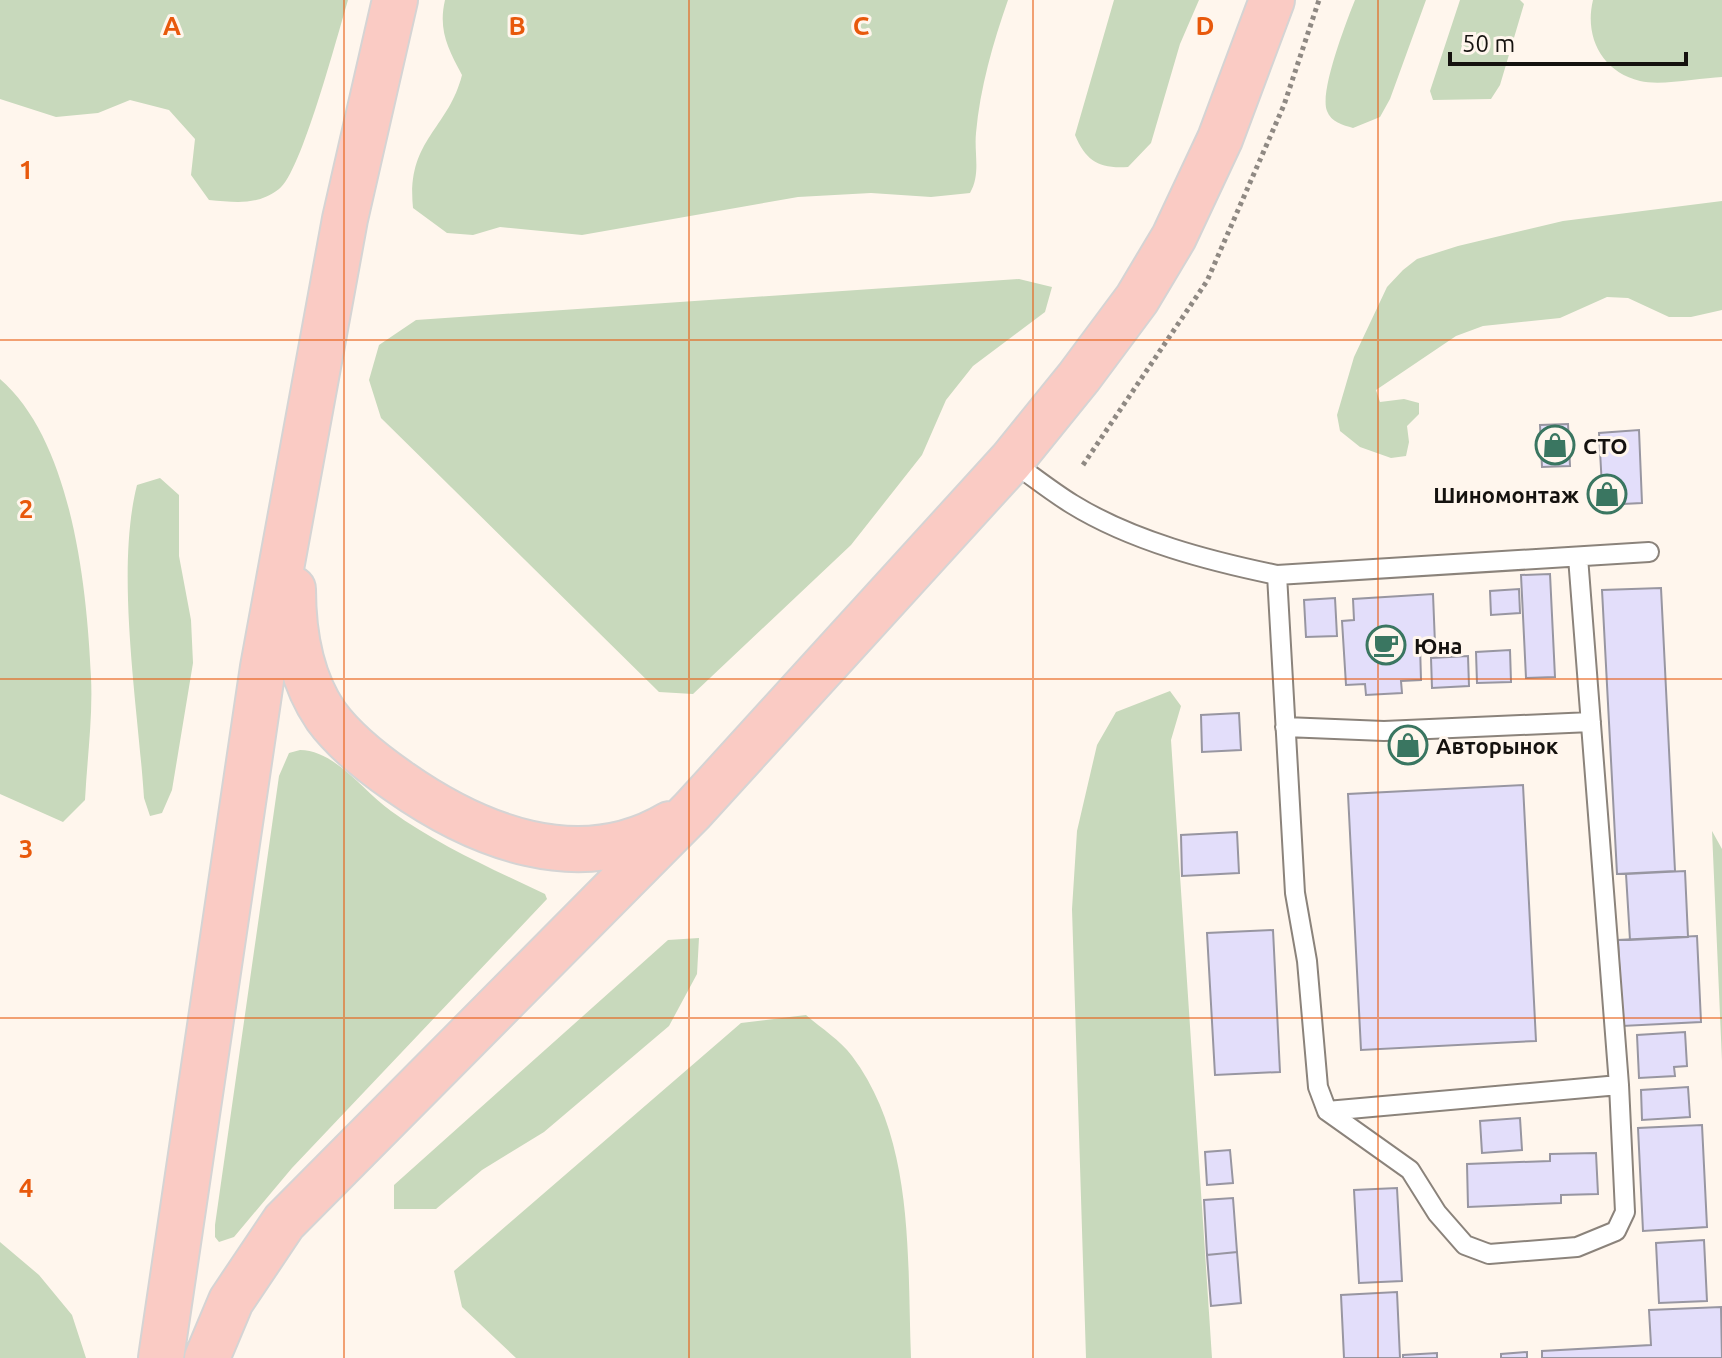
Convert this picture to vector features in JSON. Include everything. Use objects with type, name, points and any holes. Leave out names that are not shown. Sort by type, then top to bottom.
[{"type":"main road","points":[[161,1358],[263,667],[345,219],[395,0]]},
{"type":"main road","points":[[207,1358],[231,1301],[284,1222],[692,811],[1011,461],[1137,299],[1174,237],[1220,139],[1272,0]]},
{"type":"main road","points":[[297,477],[293,604],[301,663],[326,716],[377,767],[429,803],[472,826],[512,841],[557,849],[623,844],[659,831],[692,811]]},
{"type":"lane","points":[[1011,461],[1074,505],[1124,529],[1224,564],[1277,575],[1649,552]]},
{"type":"lane","points":[[1277,575],[1295,893],[1307,961],[1318,1087],[1327,1111],[1410,1170],[1437,1213],[1465,1245],[1489,1254],[1577,1247],[1616,1231],[1625,1212],[1619,1085],[1578,557]]},
{"type":"lane","points":[[1285,727],[1384,731],[1591,722]]},
{"type":"lane","points":[[1327,1111],[1619,1085]]},
{"type":"green space","points":[[0,0],[348,0],[308,131],[288,178],[271,194],[237,202],[209,200],[191,175],[195,139],[169,110],[130,100],[98,113],[56,117],[0,99]]},
{"type":"green space","points":[[445,0],[1008,0],[992,49],[981,99],[976,133],[976,171],[970,193],[931,197],[871,193],[798,197],[582,235],[500,227],[473,235],[447,233],[413,208],[416,166],[456,94],[462,75],[446,39],[443,21]]},
{"type":"green space","points":[[1114,0],[1199,0],[1180,44],[1151,143],[1128,167],[1095,162],[1075,135]]},
{"type":"green space","points":[[1355,0],[1426,0],[1390,99],[1380,117],[1353,128],[1331,118],[1326,102],[1335,56]]},
{"type":"green space","points":[[1460,0],[1520,0],[1524,4],[1500,85],[1491,99],[1433,100],[1430,91]]},
{"type":"green space","points":[[1593,0],[1722,0],[1722,77],[1649,82],[1615,70],[1594,40],[1591,27]]},
{"type":"green space","points":[[1722,201],[1722,310],[1691,317],[1669,317],[1628,298],[1607,297],[1560,318],[1483,326],[1456,336],[1376,390],[1380,402],[1404,399],[1419,403],[1419,414],[1407,426],[1409,442],[1406,456],[1391,458],[1360,447],[1340,431],[1337,415],[1354,357],[1387,287],[1417,259],[1563,221]]},
{"type":"green space","points":[[1019,279],[1052,287],[1045,312],[973,366],[946,400],[922,455],[851,545],[693,694],[659,692],[381,418],[369,380],[379,345],[416,320]]},
{"type":"green space","points":[[0,379],[24,406],[44,439],[59,477],[71,518],[85,601],[91,723],[85,800],[63,822],[0,794]]},
{"type":"green space","points":[[160,478],[179,495],[179,556],[191,620],[193,663],[172,790],[162,813],[150,816],[144,798],[133,681],[128,558],[137,485]]},
{"type":"green space","points":[[1170,691],[1181,706],[1171,740],[1212,1358],[1086,1358],[1072,909],[1077,831],[1097,745],[1116,712]]},
{"type":"green space","points":[[300,750],[313,752],[337,764],[381,803],[427,835],[545,894],[547,899],[292,1168],[234,1237],[219,1242],[215,1237],[215,1225],[279,776],[289,753]]},
{"type":"green space","points":[[1712,831],[1722,849],[1722,1061]]},
{"type":"green space","points":[[699,938],[697,974],[669,1026],[544,1132],[482,1170],[436,1209],[394,1209],[394,1185],[668,940]]},
{"type":"green space","points":[[806,1015],[852,1056],[872,1089],[887,1124],[904,1201],[911,1358],[516,1358],[462,1307],[454,1271],[741,1023]]},
{"type":"green space","points":[[0,1242],[39,1275],[72,1315],[86,1358],[0,1358]]},
{"type":"building","name":"СТО","points":[[1568,424],[1570,466],[1542,467],[1540,425]]},
{"type":"building","points":[[1639,430],[1642,503],[1603,505],[1599,433]]},
{"type":"building","points":[[1550,574],[1555,677],[1526,678],[1521,575]]},
{"type":"building","points":[[1661,588],[1675,871],[1617,874],[1602,590]]},
{"type":"building","points":[[1519,589],[1520,613],[1491,615],[1490,591]]},
{"type":"building","name":"Юна","points":[[1433,594],[1435,644],[1420,645],[1421,680],[1401,681],[1402,693],[1366,695],[1365,684],[1346,685],[1342,621],[1354,620],[1353,599]]},
{"type":"building","points":[[1335,598],[1337,636],[1306,637],[1304,600]]},
{"type":"building","points":[[1510,650],[1511,682],[1477,683],[1476,652]]},
{"type":"building","points":[[1468,656],[1469,686],[1432,688],[1431,658]]},
{"type":"building","points":[[1239,713],[1241,750],[1202,752],[1201,715]]},
{"type":"building","points":[[1523,785],[1536,1041],[1361,1050],[1348,794]]},
{"type":"building","points":[[1237,832],[1239,873],[1182,876],[1181,835]]},
{"type":"building","points":[[1685,871],[1688,937],[1630,940],[1626,874]]},
{"type":"building","points":[[1273,930],[1280,1072],[1215,1075],[1207,933]]},
{"type":"building","points":[[1697,936],[1701,1022],[1622,1026],[1618,940]]},
{"type":"building","points":[[1685,1032],[1687,1066],[1674,1067],[1675,1076],[1639,1078],[1637,1035]]},
{"type":"building","points":[[1688,1087],[1690,1117],[1642,1120],[1641,1090]]},
{"type":"building","points":[[1520,1118],[1522,1150],[1482,1153],[1480,1121]]},
{"type":"building","points":[[1702,1125],[1707,1227],[1643,1231],[1638,1128]]},
{"type":"building","points":[[1230,1150],[1233,1183],[1207,1185],[1205,1152]]},
{"type":"building","points":[[1596,1153],[1598,1194],[1561,1195],[1561,1203],[1468,1207],[1467,1164],[1550,1161],[1550,1154]]},
{"type":"building","points":[[1397,1188],[1402,1281],[1359,1283],[1354,1190]]},
{"type":"building","points":[[1233,1198],[1237,1252],[1207,1255],[1204,1200]]},
{"type":"building","points":[[1704,1240],[1707,1301],[1659,1303],[1656,1243]]},
{"type":"building","points":[[1237,1252],[1241,1303],[1211,1306],[1207,1255]]},
{"type":"building","points":[[1397,1292],[1400,1358],[1344,1358],[1341,1295]]},
{"type":"building","points":[[1721,1307],[1722,1358],[1542,1358],[1542,1351],[1651,1345],[1649,1310]]},
{"type":"building","points":[[1527,1352],[1527,1358],[1501,1358],[1501,1354]]},
{"type":"building","points":[[1437,1353],[1437,1358],[1403,1358],[1403,1355]]},
{"type":"place","name":"СТО","points":[[1555,445]]},
{"type":"place","name":"Шиномонтаж","points":[[1607,494]]},
{"type":"place","name":"Юна","points":[[1386,645]]},
{"type":"place","name":"Авторынок","points":[[1408,745]]}]
